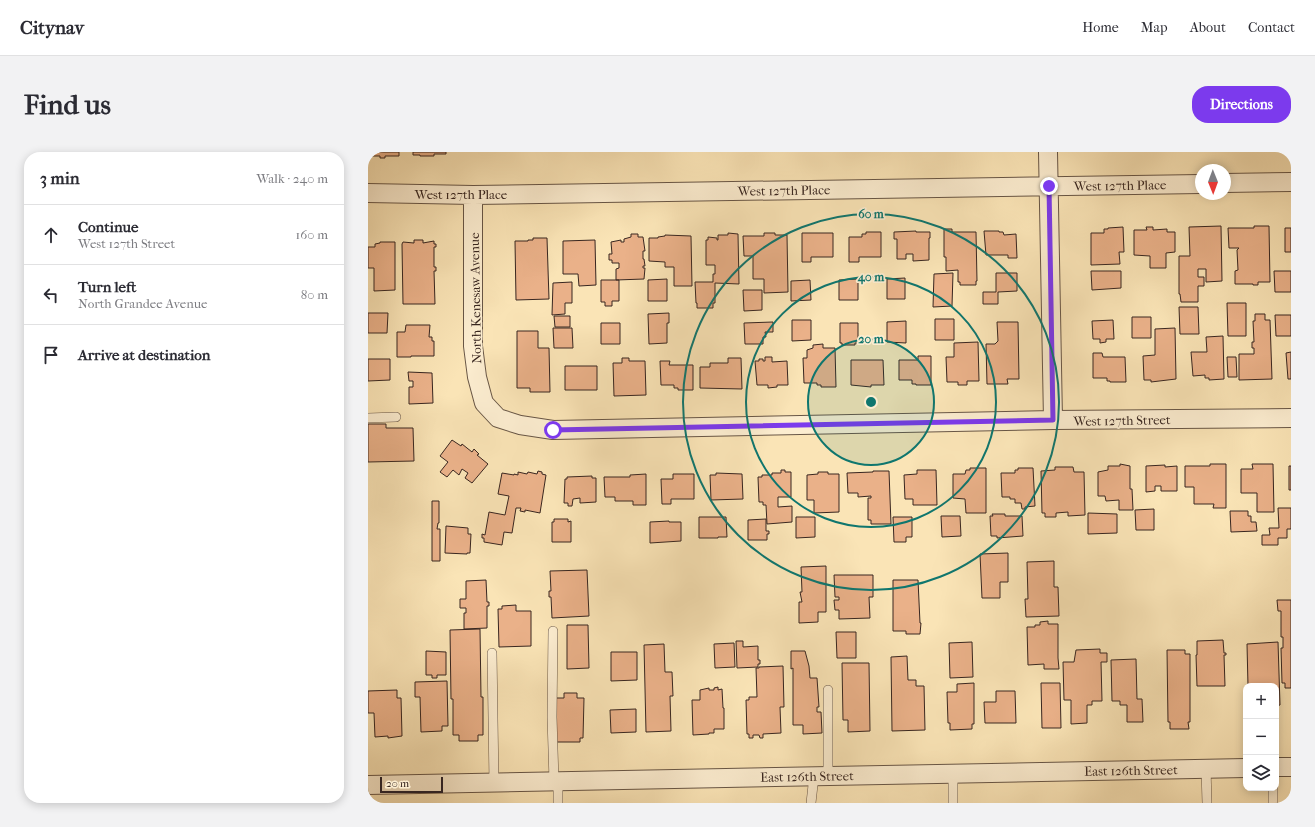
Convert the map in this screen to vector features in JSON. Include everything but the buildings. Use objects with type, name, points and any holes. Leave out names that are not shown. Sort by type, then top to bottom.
[{"type":"street","points":[[1048,152],[1053,420]]},
{"type":"street","points":[[1231,183],[1291,182]]},
{"type":"street","name":"West 127th Place","points":[[368,193],[473,195],[1195,184]]},
{"type":"street","name":"North Kenesaw Avenue","points":[[473,195],[473,346],[477,377],[484,403],[498,418]]},
{"type":"street","name":"West 127th Street","points":[[498,418],[520,425],[553,430],[1053,420],[1291,418]]},
{"type":"street","points":[[1279,767],[1291,767]]},
{"type":"street","name":"East 126th Street","points":[[368,785],[1243,768]]},
{"type":"lane","points":[[368,418],[396,417]]},
{"type":"lane","points":[[553,631],[552,717],[558,803]]},
{"type":"lane","points":[[492,653],[494,783]]},
{"type":"lane","points":[[811,803],[821,776],[828,690]]},
{"type":"lane","points":[[1206,768],[1207,803]]},
{"type":"lane","points":[[953,774],[953,803]]},
{"type":"lane","points":[[1273,791],[1273,803]]},
{"type":"route","points":[[553,430],[1053,420],[1049,186]]}]
